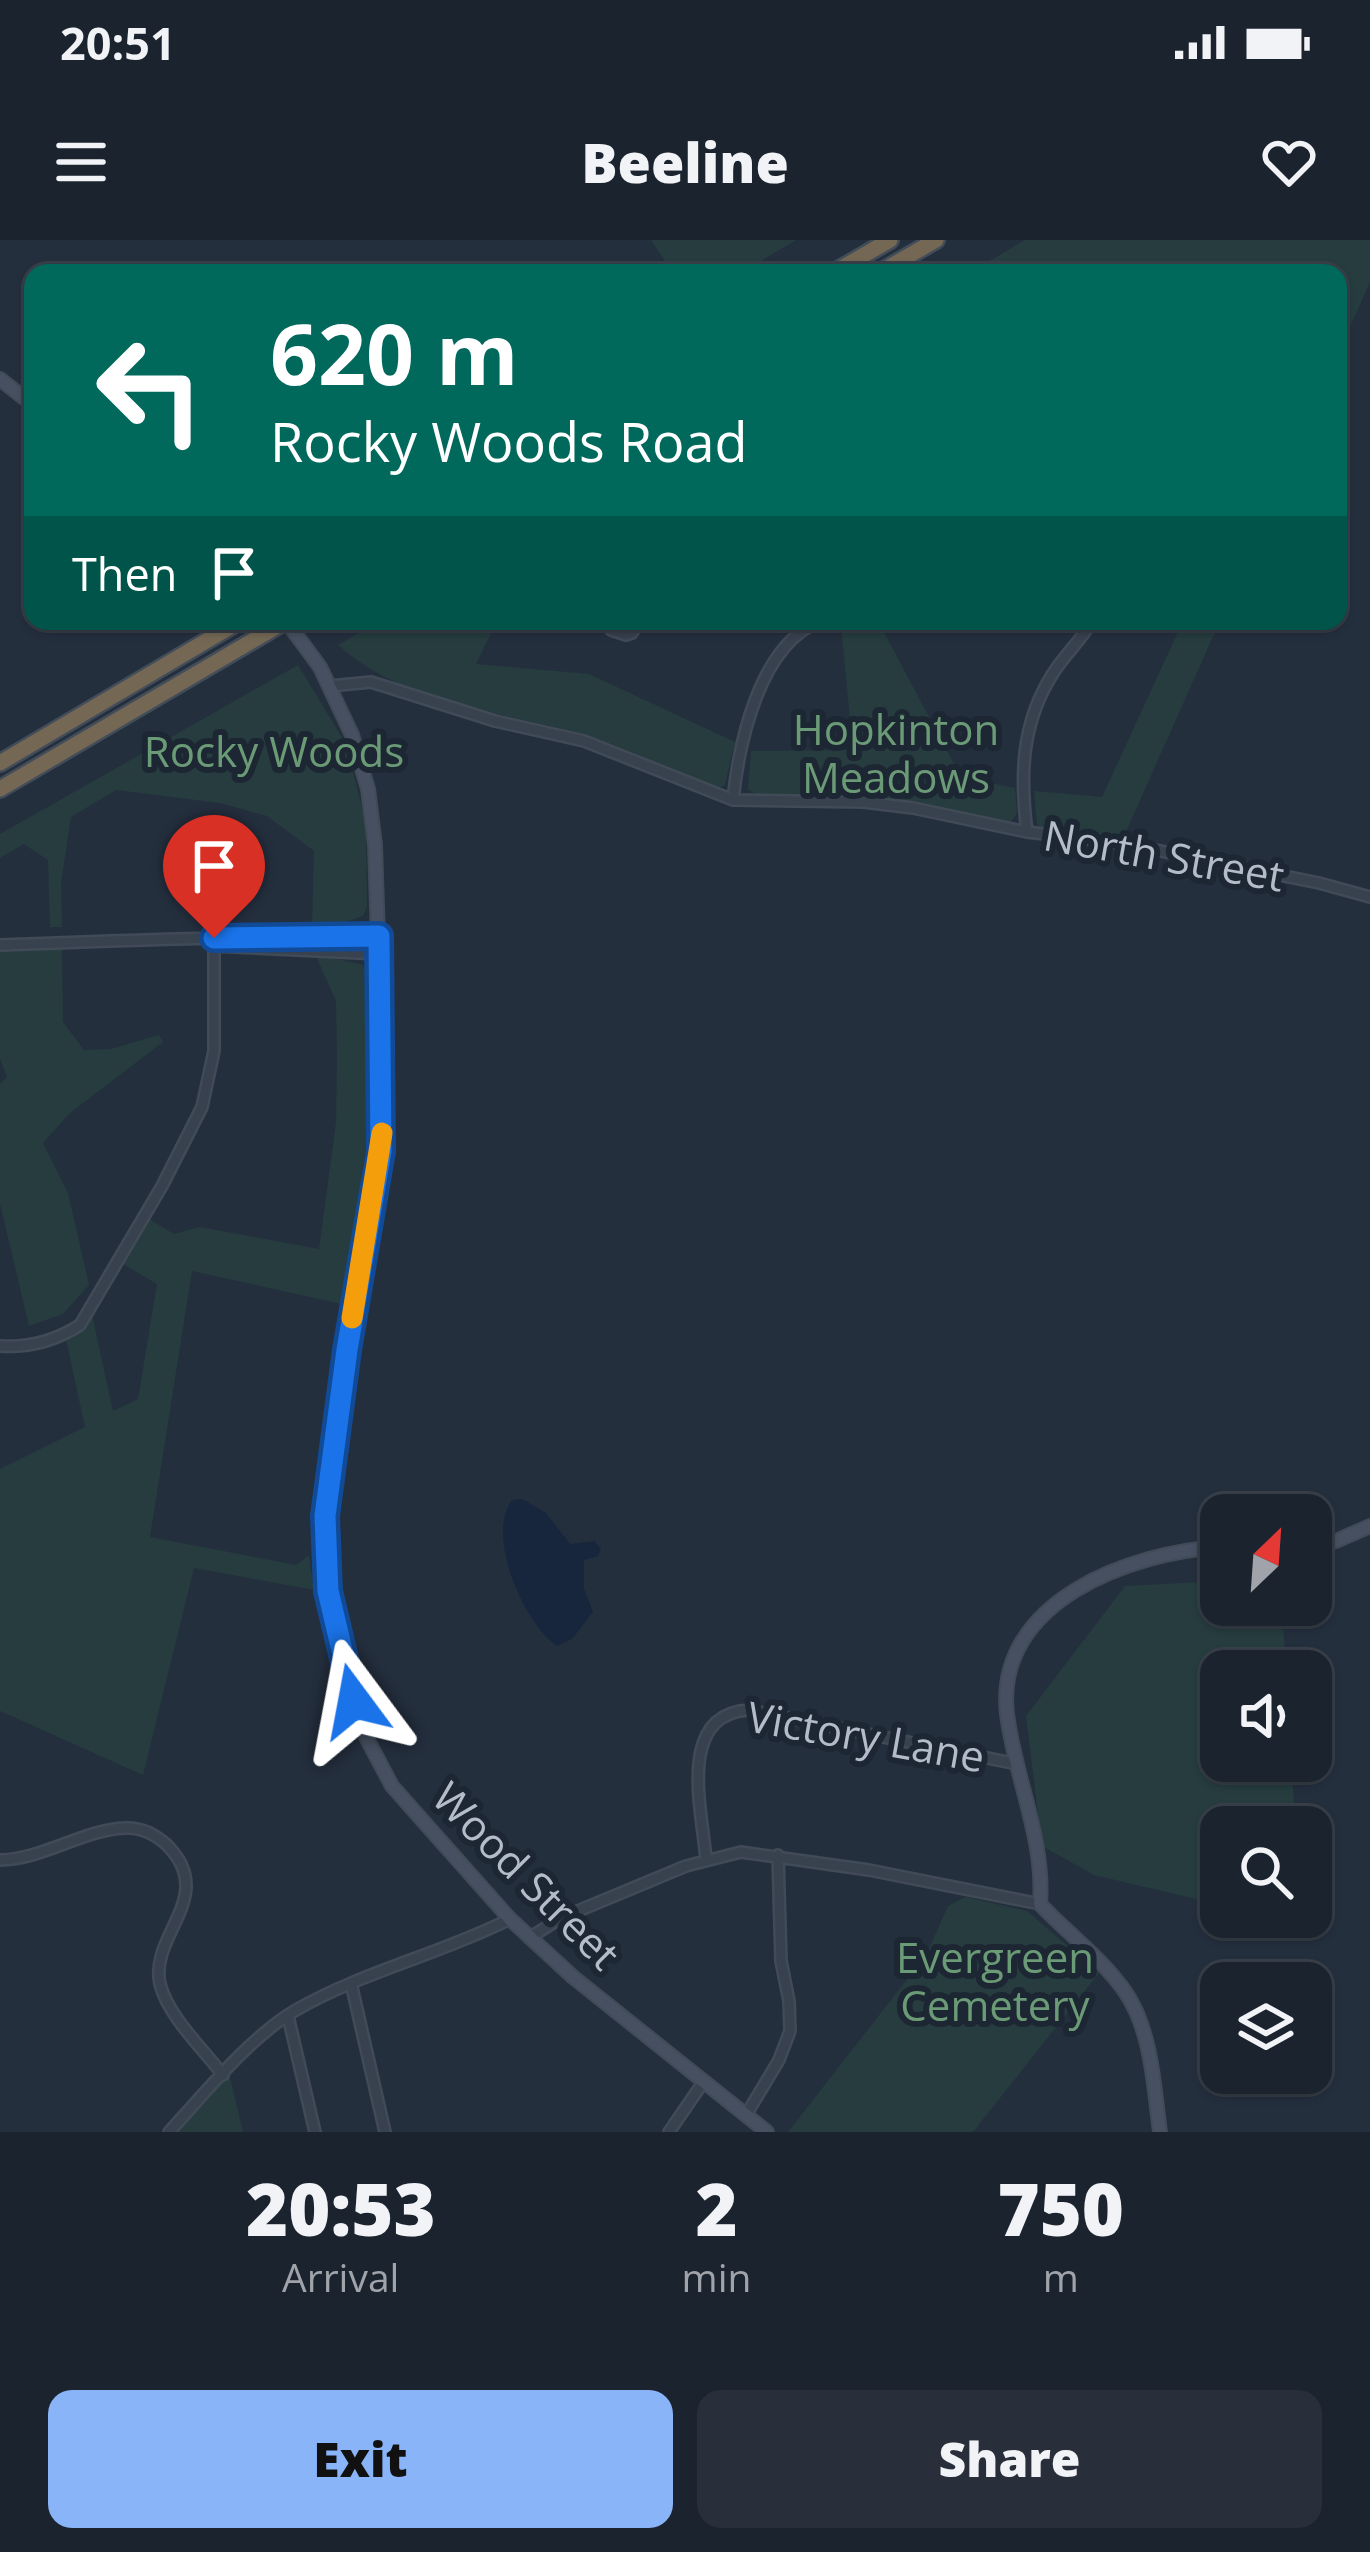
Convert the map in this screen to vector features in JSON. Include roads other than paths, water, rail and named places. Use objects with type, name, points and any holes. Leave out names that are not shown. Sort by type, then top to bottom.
[{"type":"highway","points":[[849,264],[890,240]]},
{"type":"highway","points":[[895,264],[936,240]]},
{"type":"highway","points":[[0,763],[225,630]]},
{"type":"highway","points":[[0,789],[271,630]]},
{"type":"main road","points":[[0,379],[24,398]]},
{"type":"main road","name":"Wood Street","points":[[292,630],[330,686],[352,735],[368,789],[375,845],[381,1151],[330,1480],[326,1573],[354,1701],[382,1771],[510,1919],[767,2132]]},
{"type":"main road","points":[[1332,1541],[1368,1530]]},
{"type":"main road","points":[[1160,2132],[1151,2071],[1132,2005],[1103,1965],[1040,1904],[1038,1860],[1006,1694],[1018,1654],[1042,1617],[1082,1586],[1127,1564],[1200,1550]]},
{"type":"street","points":[[733,800],[740,748],[754,706],[780,649],[794,630]]},
{"type":"street","points":[[1027,832],[1023,766],[1028,726],[1050,677],[1085,630]]},
{"type":"street","name":"North Street","points":[[330,686],[371,682],[494,722],[584,741],[733,800],[863,802],[913,808],[1027,832],[1121,843],[1370,897]]},
{"type":"street","points":[[0,945],[379,936]]},
{"type":"street","points":[[214,942],[379,954]]},
{"type":"street","points":[[0,1346],[49,1341],[80,1325],[188,1139],[206,1092],[214,1051],[214,942]]},
{"type":"street","name":"Victory Lane","points":[[706,1858],[700,1745],[718,1718],[728,1713],[749,1710],[1017,1764]]},
{"type":"street","points":[[0,1861],[123,1828],[141,1829],[163,1841],[178,1861],[185,1885],[181,1915],[160,1961],[160,1985],[223,2075]]},
{"type":"street","points":[[530,1938],[561,1918],[706,1858],[741,1852],[1040,1904]]},
{"type":"street","points":[[746,2115],[779,2060],[790,2031],[781,1961],[778,1855]]},
{"type":"street","points":[[169,2132],[288,2015],[351,1983],[510,1919]]},
{"type":"street","points":[[351,1983],[385,2132]]},
{"type":"street","points":[[288,2015],[315,2132]]},
{"type":"street","points":[[669,2132],[704,2081]]},
{"type":"water","points":[[522,1499],[546,1513],[570,1544],[595,1541],[601,1549],[598,1556],[584,1560],[584,1589],[593,1612],[572,1639],[557,1646],[532,1619],[506,1556],[505,1516],[512,1500]]},
{"type":"park label","name":"Rocky Woods","points":[[274,752]]},
{"type":"park label","name":"Hopkinton Meadows","points":[[896,754]]},
{"type":"park label","name":"Evergreen Cemetery","points":[[995,1982]]}]
